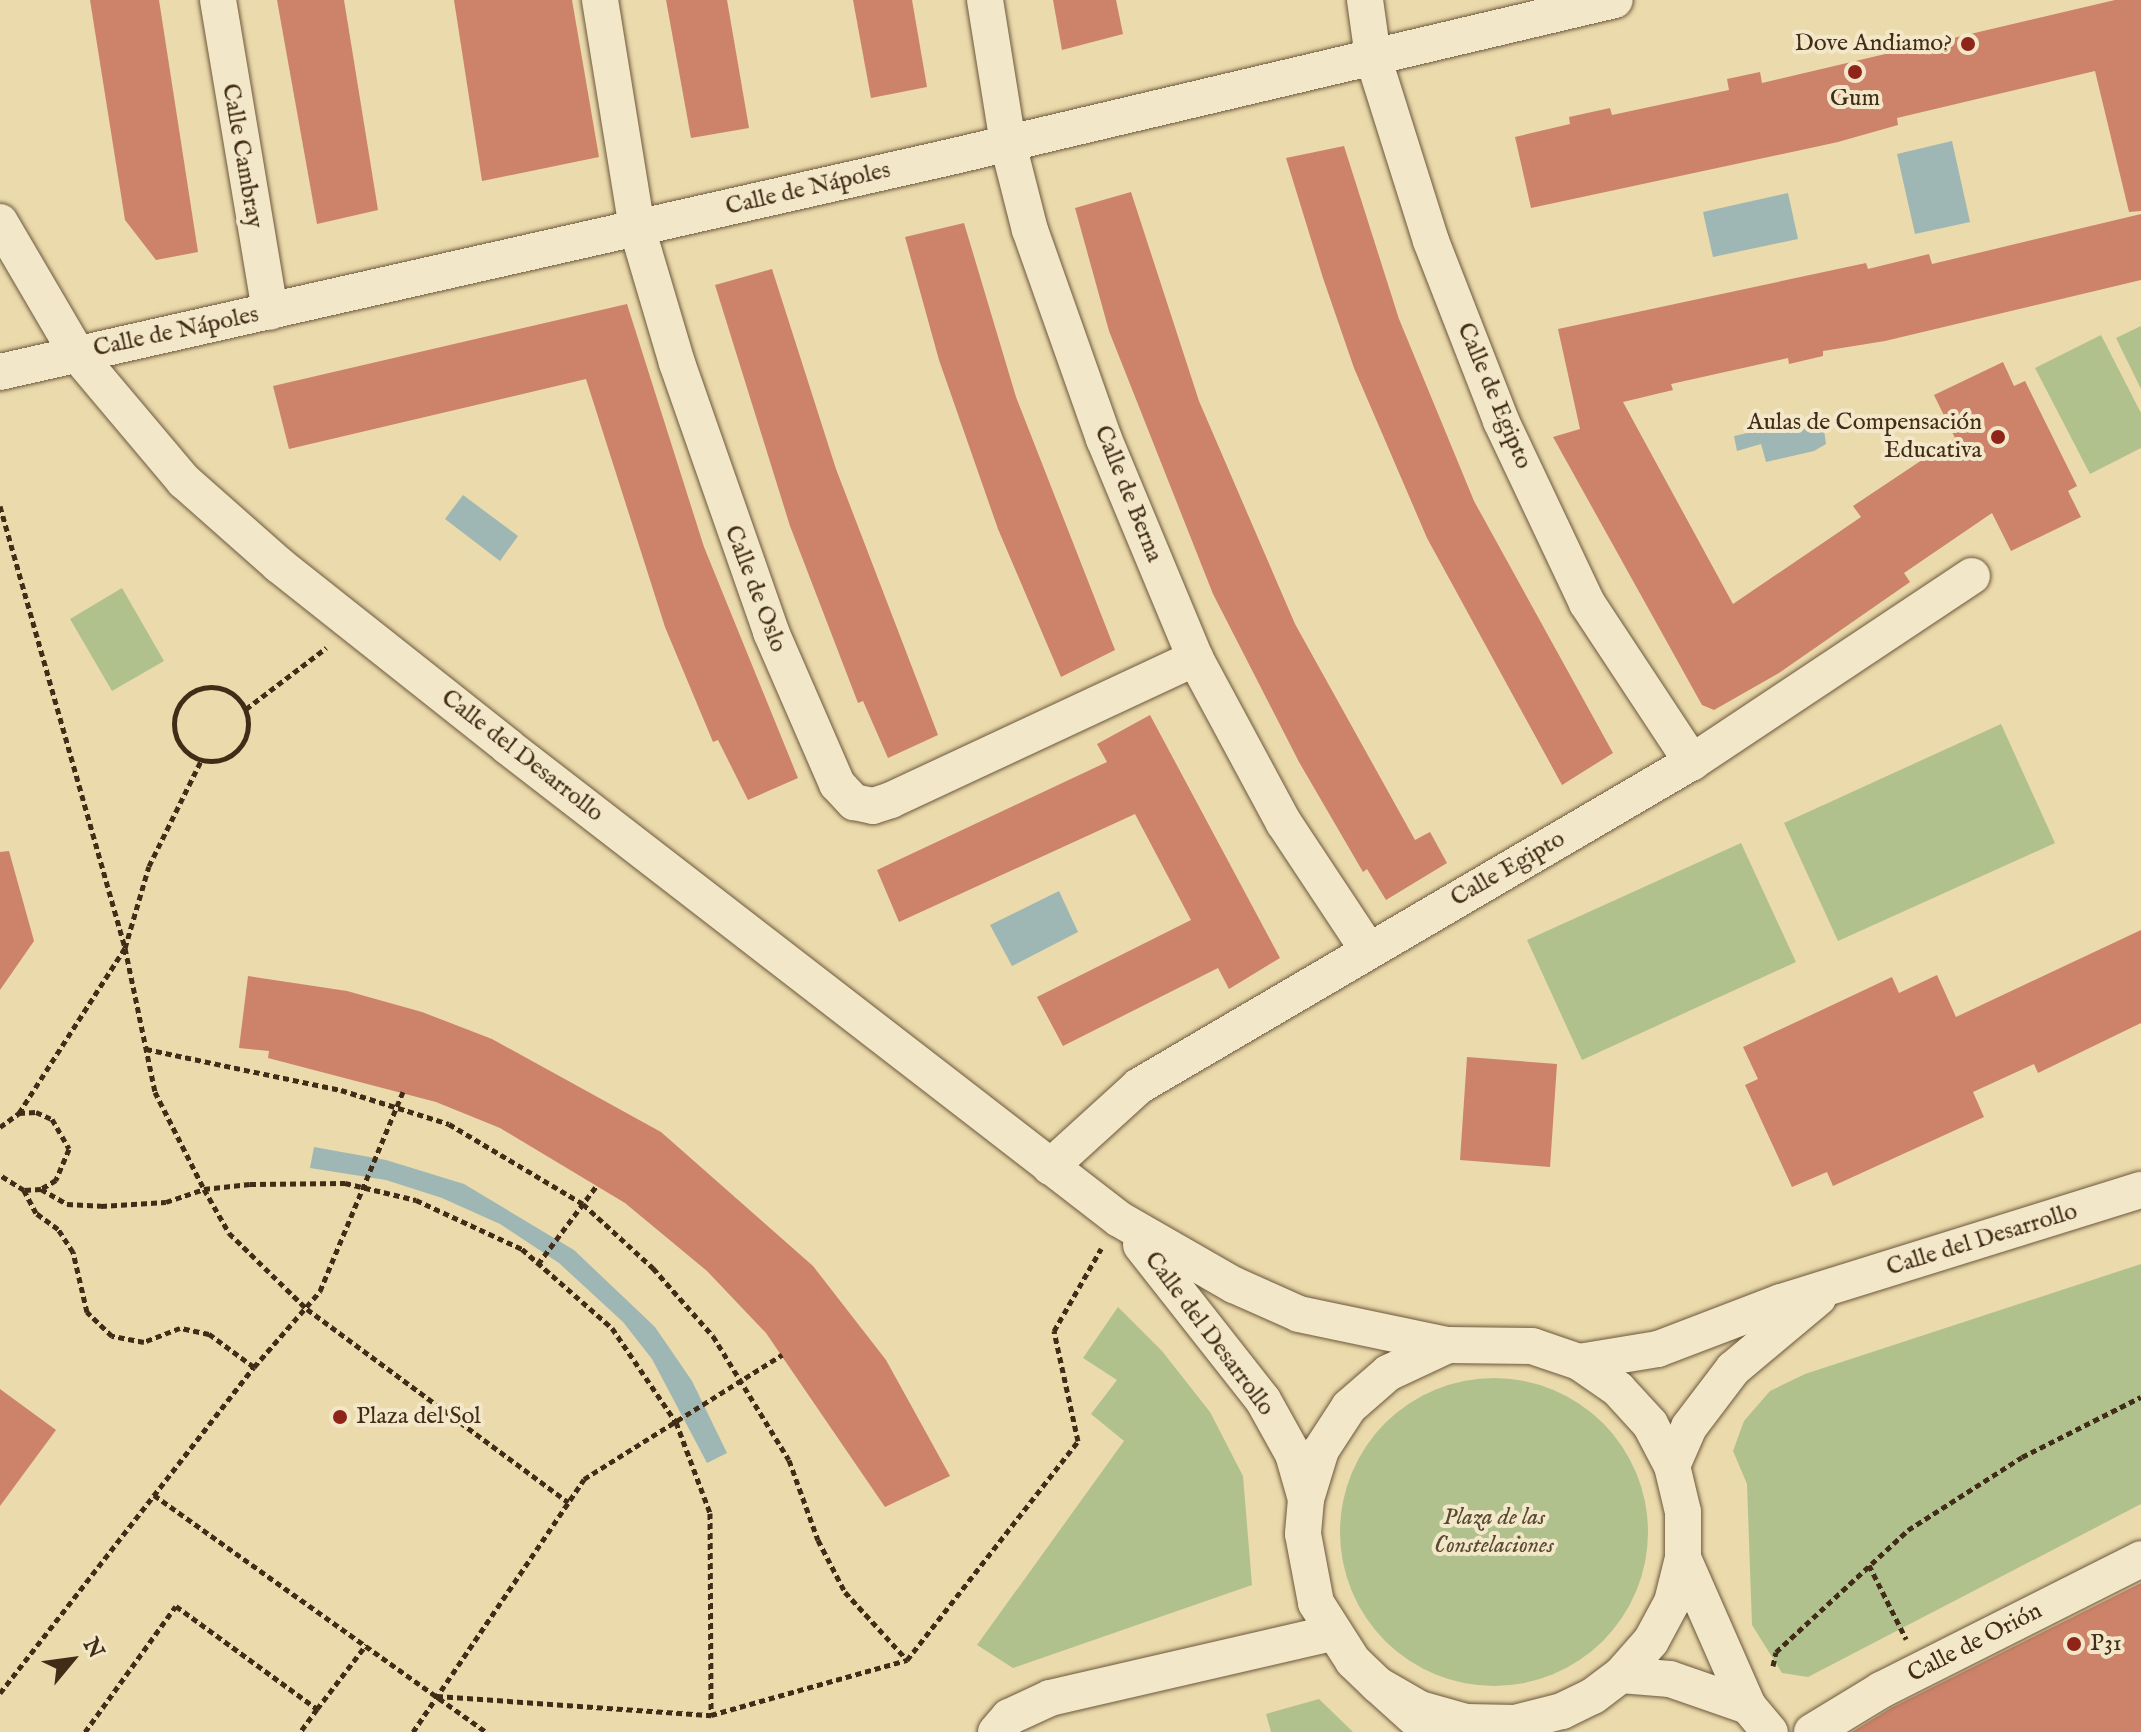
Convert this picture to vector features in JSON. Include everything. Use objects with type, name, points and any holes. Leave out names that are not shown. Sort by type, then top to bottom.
[{"type":"street","name":"Calle Cambray","points":[[218,0],[270,312]]},
{"type":"street","name":"Calle de Oslo","points":[[600,0],[637,228],[750,575],[825,764],[854,802],[873,806],[891,800],[1195,658]]},
{"type":"street","name":"Calle de Berna","points":[[985,0],[1008,144],[1030,230],[1104,439],[1195,658],[1284,823],[1368,950]]},
{"type":"street","name":"Calle de Egipto","points":[[1365,0],[1373,57],[1431,241],[1501,421],[1587,603],[1692,762]]},
{"type":"street","name":"Calle de Nápoles","points":[[0,372],[1008,144],[1615,0]]},
{"type":"street","name":"Calle del Desarrollo","points":[[0,222],[77,354],[184,481],[355,625],[1050,1167],[1119,1219],[1234,1285],[1299,1314],[1448,1345]]},
{"type":"street","name":"Calle Egipto","points":[[1050,1167],[1139,1086],[1692,762],[1972,576]]},
{"type":"street","name":"Calle del Desarrollo","points":[[1579,1362],[1658,1349],[1781,1302],[1825,1292],[2141,1190]]},
{"type":"street","name":"Calle del Desarrollo","points":[[1119,1219],[1263,1400],[1293,1454],[1306,1499]]},
{"type":"street","name":"Calle del Desarrollo","points":[[1672,1466],[1689,1427],[1733,1369],[1825,1292]]},
{"type":"street","points":[[1378,1685],[1420,1709],[1466,1722],[1558,1722],[1621,1675],[1651,1641],[1672,1602],[1683,1558],[1683,1512],[1672,1466],[1640,1412],[1618,1389],[1579,1362],[1532,1346],[1448,1345],[1388,1373],[1349,1407],[1321,1450],[1306,1499],[1306,1569],[1331,1633],[1378,1685],[1430,1732]]},
{"type":"street","points":[[1683,1558],[1759,1719]]},
{"type":"street","name":"Calle de Orión","points":[[1812,1732],[1922,1671],[2141,1559]]},
{"type":"street","points":[[996,1732],[1009,1717],[1050,1698],[1331,1633]]},
{"type":"street","points":[[1621,1675],[1670,1679],[1759,1719]]},
{"type":"path","points":[[0,506],[125,948],[155,1092],[229,1233],[307,1309],[568,1502]]},
{"type":"path","points":[[246,709],[355,625]]},
{"type":"path","points":[[212,686],[232,693],[246,709],[249,730],[240,750],[222,761],[201,761],[183,749],[174,730],[177,708],[191,692],[212,686]]},
{"type":"path","points":[[0,1127],[19,1113],[125,948],[149,866],[201,761]]},
{"type":"path","points":[[146,1049],[397,1107],[449,1124],[583,1204],[653,1268],[713,1336],[743,1380],[789,1460],[818,1540],[845,1592],[907,1660]]},
{"type":"path","points":[[0,1693],[254,1367],[320,1291],[403,1092]]},
{"type":"path","points":[[19,1113],[52,1119],[69,1149],[56,1180],[41,1189],[24,1190]]},
{"type":"path","points":[[0,1175],[24,1190],[36,1213],[58,1229],[73,1252],[87,1312],[112,1336],[144,1342],[180,1328],[209,1334],[254,1367]]},
{"type":"path","points":[[41,1189],[67,1204],[101,1206],[166,1202],[204,1189],[265,1183],[363,1188],[416,1200],[522,1249],[612,1328],[676,1422],[710,1513],[711,1715]]},
{"type":"path","points":[[538,1264],[597,1185]]},
{"type":"path","points":[[437,1696],[711,1715],[907,1660],[1078,1441],[1054,1331],[1119,1219]]},
{"type":"path","points":[[413,1732],[584,1479],[782,1355]]},
{"type":"path","points":[[1759,1719],[1776,1652],[1908,1530],[2022,1457],[2141,1397]]},
{"type":"path","points":[[154,1495],[486,1732]]},
{"type":"path","points":[[1869,1565],[1922,1671]]},
{"type":"path","points":[[85,1732],[176,1606],[317,1709]]},
{"type":"path","points":[[300,1732],[366,1645]]},
{"type":"path","points":[[419,1724],[422,1732]]},
{"type":"green space","points":[[2141,326],[2141,389],[2116,338]]},
{"type":"green space","points":[[2101,335],[2141,413],[2141,448],[2090,474],[2035,368]]},
{"type":"green space","points":[[122,588],[164,661],[112,691],[70,619]]},
{"type":"green space","points":[[2001,724],[2055,843],[1838,941],[1784,823]]},
{"type":"green space","points":[[1741,843],[1796,962],[1582,1060],[1527,940]]},
{"type":"green space","points":[[2141,1264],[2141,1504],[1808,1677],[1782,1673],[1752,1625],[1747,1484],[1733,1451],[1744,1421],[1770,1391],[1805,1374]]},
{"type":"green space","points":[[1118,1307],[1162,1351],[1210,1412],[1243,1476],[1252,1585],[1013,1668],[977,1645],[1124,1441],[1091,1414],[1117,1380],[1083,1358]]},
{"type":"green space","name":"Plaza de las Constelaciones","points":[[1494,1378],[1524,1381],[1553,1390],[1579,1404],[1603,1423],[1622,1447],[1636,1473],[1645,1502],[1648,1532],[1645,1562],[1636,1591],[1622,1617],[1603,1641],[1579,1660],[1553,1674],[1524,1683],[1494,1686],[1464,1683],[1435,1674],[1409,1660],[1385,1641],[1366,1617],[1352,1591],[1343,1562],[1340,1532],[1343,1502],[1352,1473],[1366,1447],[1385,1423],[1409,1404],[1435,1390],[1464,1381]]},
{"type":"green space","points":[[1319,1699],[1353,1732],[1271,1732],[1266,1714]]},
{"type":"water","points":[[1952,141],[1970,222],[1915,234],[1897,154]]},
{"type":"water","points":[[1788,193],[1798,239],[1713,257],[1703,212]]},
{"type":"water","points":[[1822,416],[1826,444],[1814,451],[1766,462],[1761,444],[1737,451],[1734,436]]},
{"type":"water","points":[[463,495],[518,536],[500,561],[445,519]]},
{"type":"water","points":[[1059,891],[1078,932],[1012,966],[990,925]]},
{"type":"water","points":[[314,1147],[386,1160],[464,1184],[574,1250],[655,1327],[692,1381],[727,1453],[707,1463],[652,1359],[623,1322],[559,1263],[500,1224],[442,1198],[386,1180],[310,1168]]},
{"type":"building","points":[[90,0],[159,0],[198,252],[156,260],[125,220]]},
{"type":"building","points":[[277,0],[344,0],[378,210],[317,224]]},
{"type":"building","points":[[454,0],[572,0],[599,157],[482,181]]},
{"type":"building","points":[[666,0],[727,0],[749,128],[691,138]]},
{"type":"building","points":[[853,0],[912,0],[927,87],[871,98]]},
{"type":"building","points":[[1053,0],[1116,0],[1123,34],[1062,50]]},
{"type":"building","points":[[2115,0],[2141,0],[2141,211],[2129,212],[2095,71],[1897,118],[1898,125],[1838,142],[1531,208],[1515,137],[1570,124],[1569,117],[1610,108],[1612,115],[1729,90],[1727,79],[1760,72],[1762,83]]},
{"type":"building","points":[[1344,146],[1399,319],[1474,501],[1613,753],[1562,785],[1427,538],[1354,368],[1323,278],[1286,158]]},
{"type":"building","points":[[1131,192],[1199,401],[1295,624],[1415,840],[1430,832],[1447,863],[1386,900],[1367,869],[1363,872],[1299,762],[1213,594],[1109,331],[1075,208]]},
{"type":"building","points":[[2141,214],[2141,280],[1885,341],[1823,351],[1823,356],[1789,364],[1788,358],[1671,384],[1673,390],[1623,402],[1733,604],[1861,517],[1853,506],[1955,438],[1934,395],[2003,362],[2014,386],[2025,381],[2077,486],[2068,491],[2081,517],[2011,551],[1992,513],[1904,573],[1910,582],[1779,673],[1714,710],[1702,705],[1553,437],[1580,429],[1558,329],[1866,263],[1868,269],[1929,254],[1932,264]]},
{"type":"building","points":[[964,223],[1016,397],[1115,650],[1061,677],[998,529],[939,360],[905,237]]},
{"type":"building","points":[[772,269],[836,469],[938,735],[888,758],[863,701],[858,703],[790,526],[715,285]]},
{"type":"building","points":[[627,304],[704,547],[798,778],[748,800],[718,740],[713,742],[665,627],[586,379],[289,449],[273,386]]},
{"type":"building","points":[[1150,715],[1280,958],[1229,989],[1218,968],[1063,1046],[1037,997],[1191,920],[1135,814],[899,922],[877,870],[1107,762],[1097,744]]},
{"type":"building","points":[[9,851],[34,941],[0,990],[0,852]]},
{"type":"building","points":[[2141,930],[2141,1023],[2038,1073],[2034,1064],[1973,1092],[1984,1117],[1833,1186],[1827,1172],[1792,1187],[1745,1085],[1758,1079],[1743,1047],[1892,977],[1899,993],[1937,975],[1956,1017]]},
{"type":"building","points":[[248,976],[347,991],[422,1012],[492,1039],[661,1132],[813,1266],[886,1360],[950,1476],[885,1507],[766,1333],[707,1271],[625,1203],[500,1128],[436,1102],[268,1058],[269,1051],[239,1048]]},
{"type":"building","points":[[1467,1057],[1557,1064],[1550,1167],[1460,1160]]},
{"type":"building","points":[[0,1389],[56,1430],[0,1506]]},
{"type":"building","name":"P31","points":[[2141,1583],[2141,1732],[1852,1732],[1891,1708]]},
{"type":"place","name":"Dove Andiamo?","points":[[1968,44]]},
{"type":"place","name":"Gum","points":[[1855,72]]},
{"type":"place","name":"Aulas de Compensación Educativa","points":[[1998,437]]},
{"type":"place","name":"Plaza del Sol","points":[[340,1417]]},
{"type":"place","name":"P31","points":[[2074,1644]]}]
